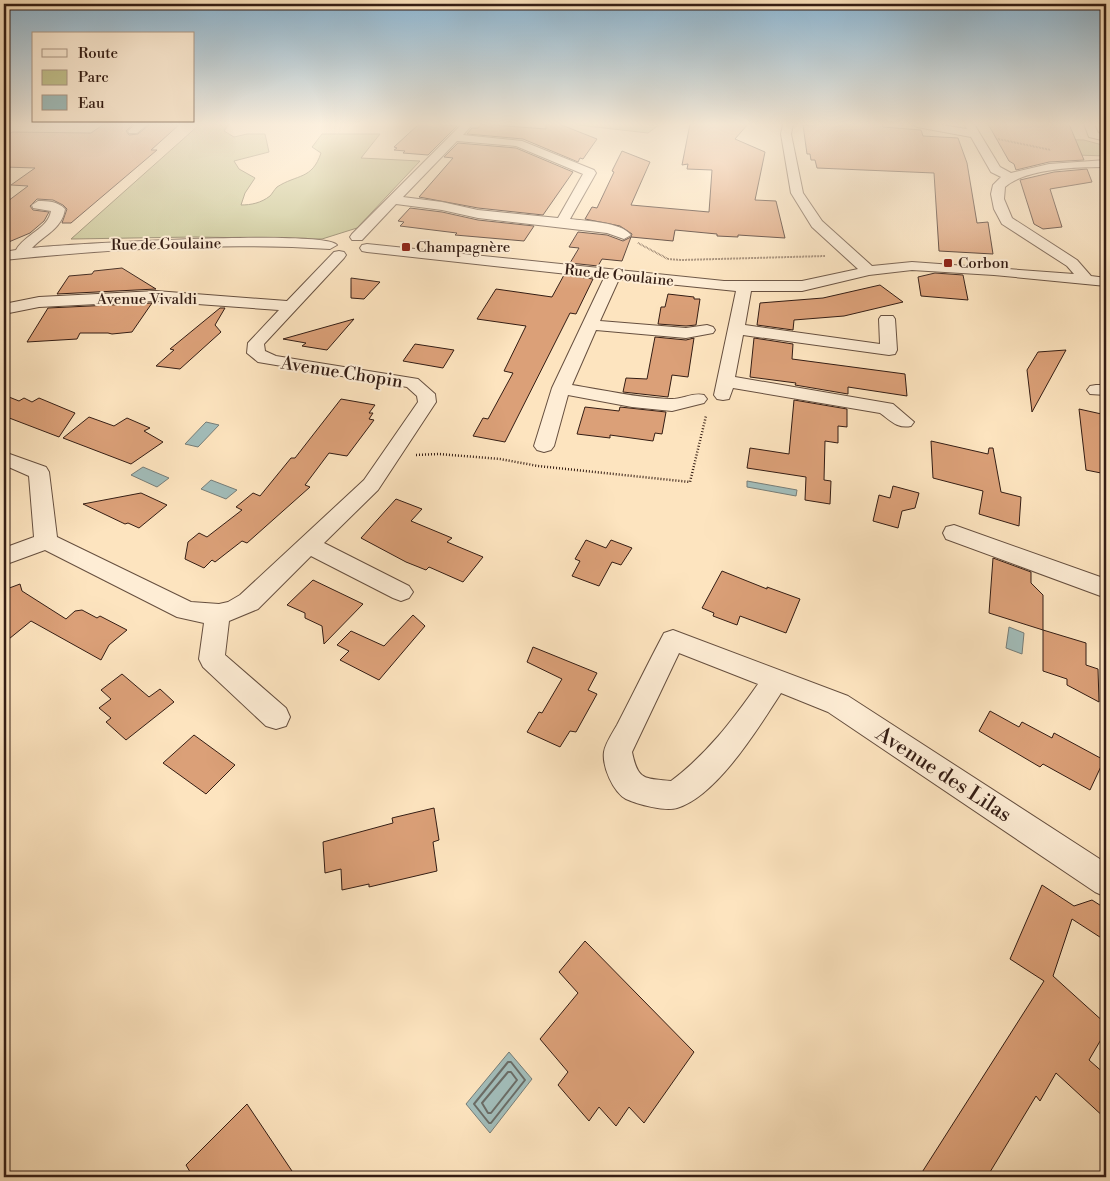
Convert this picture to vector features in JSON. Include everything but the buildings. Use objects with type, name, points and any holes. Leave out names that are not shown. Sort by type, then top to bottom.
[{"type":"street","points":[[362,242],[394,200],[415,179]]},
{"type":"street","points":[[562,222],[587,179]]},
{"type":"street","points":[[794,179],[797,193],[817,224],[869,271]]},
{"type":"street","points":[[1005,179],[998,185],[996,192],[1002,215],[1007,221],[1072,263],[1086,279]]},
{"type":"street","points":[[394,200],[442,206],[478,214],[562,222],[610,229],[624,235]]},
{"type":"street","points":[[21,254],[25,245],[55,222],[58,215],[58,209],[54,206],[38,204]]},
{"type":"street","name":"Rue de Goulaine","points":[[4,256],[72,248],[207,242],[334,250],[353,254],[362,242],[613,275],[744,287],[802,286],[869,271],[912,266],[1106,282]]},
{"type":"street","name":"Avenue Chopin","points":[[46,541],[186,610],[201,614],[217,614],[237,609],[249,602],[371,485],[427,402],[426,394],[412,383],[264,358],[256,353],[256,343],[291,306],[334,250]]},
{"type":"street","points":[[544,446],[561,388],[613,275]]},
{"type":"street","points":[[744,287],[724,389],[886,408],[904,422]]},
{"type":"street","name":"Avenue Vivaldi","points":[[4,309],[39,302],[156,296],[291,306]]},
{"type":"street","points":[[737,329],[889,350],[887,318]]},
{"type":"street","points":[[590,325],[686,333],[707,330]]},
{"type":"street","points":[[561,388],[632,401],[702,406]]},
{"type":"street","points":[[4,458],[39,472],[46,541],[4,557]]},
{"type":"street","points":[[954,533],[1001,552],[1078,577],[1106,589]]},
{"type":"street","points":[[308,545],[401,592]]},
{"type":"street","points":[[217,614],[212,659],[276,717]]},
{"type":"street","name":"Avenue des Lilas","points":[[776,679],[746,724],[725,751],[702,775],[675,794],[652,793],[634,788],[623,777],[618,752],[673,640],[776,679],[838,704],[1106,881]]},
{"type":"path","points":[[624,235],[668,259],[809,258],[848,252]]},
{"type":"path","points":[[394,452],[413,455],[439,454],[500,458],[538,466],[690,482],[702,406]]},
{"type":"green space","points":[[138,179],[254,179],[245,193],[241,205],[263,200],[270,196],[277,187],[293,179],[403,179],[357,228],[322,239],[194,237],[71,239]]},
{"type":"water","points":[[206,422],[219,425],[198,447],[185,444]]},
{"type":"water","points":[[143,467],[169,478],[157,487],[131,475]]},
{"type":"water","points":[[211,480],[237,490],[226,499],[201,489]]},
{"type":"water","points":[[747,481],[797,490],[796,496],[747,487]]},
{"type":"water","points":[[1009,627],[1024,633],[1022,654],[1006,648]]},
{"type":"water","points":[[509,1052],[532,1079],[490,1133],[466,1104]]},
{"type":"place","name":"Champagnère","points":[[406,247]]},
{"type":"place","name":"Corbon","points":[[948,263]]}]
